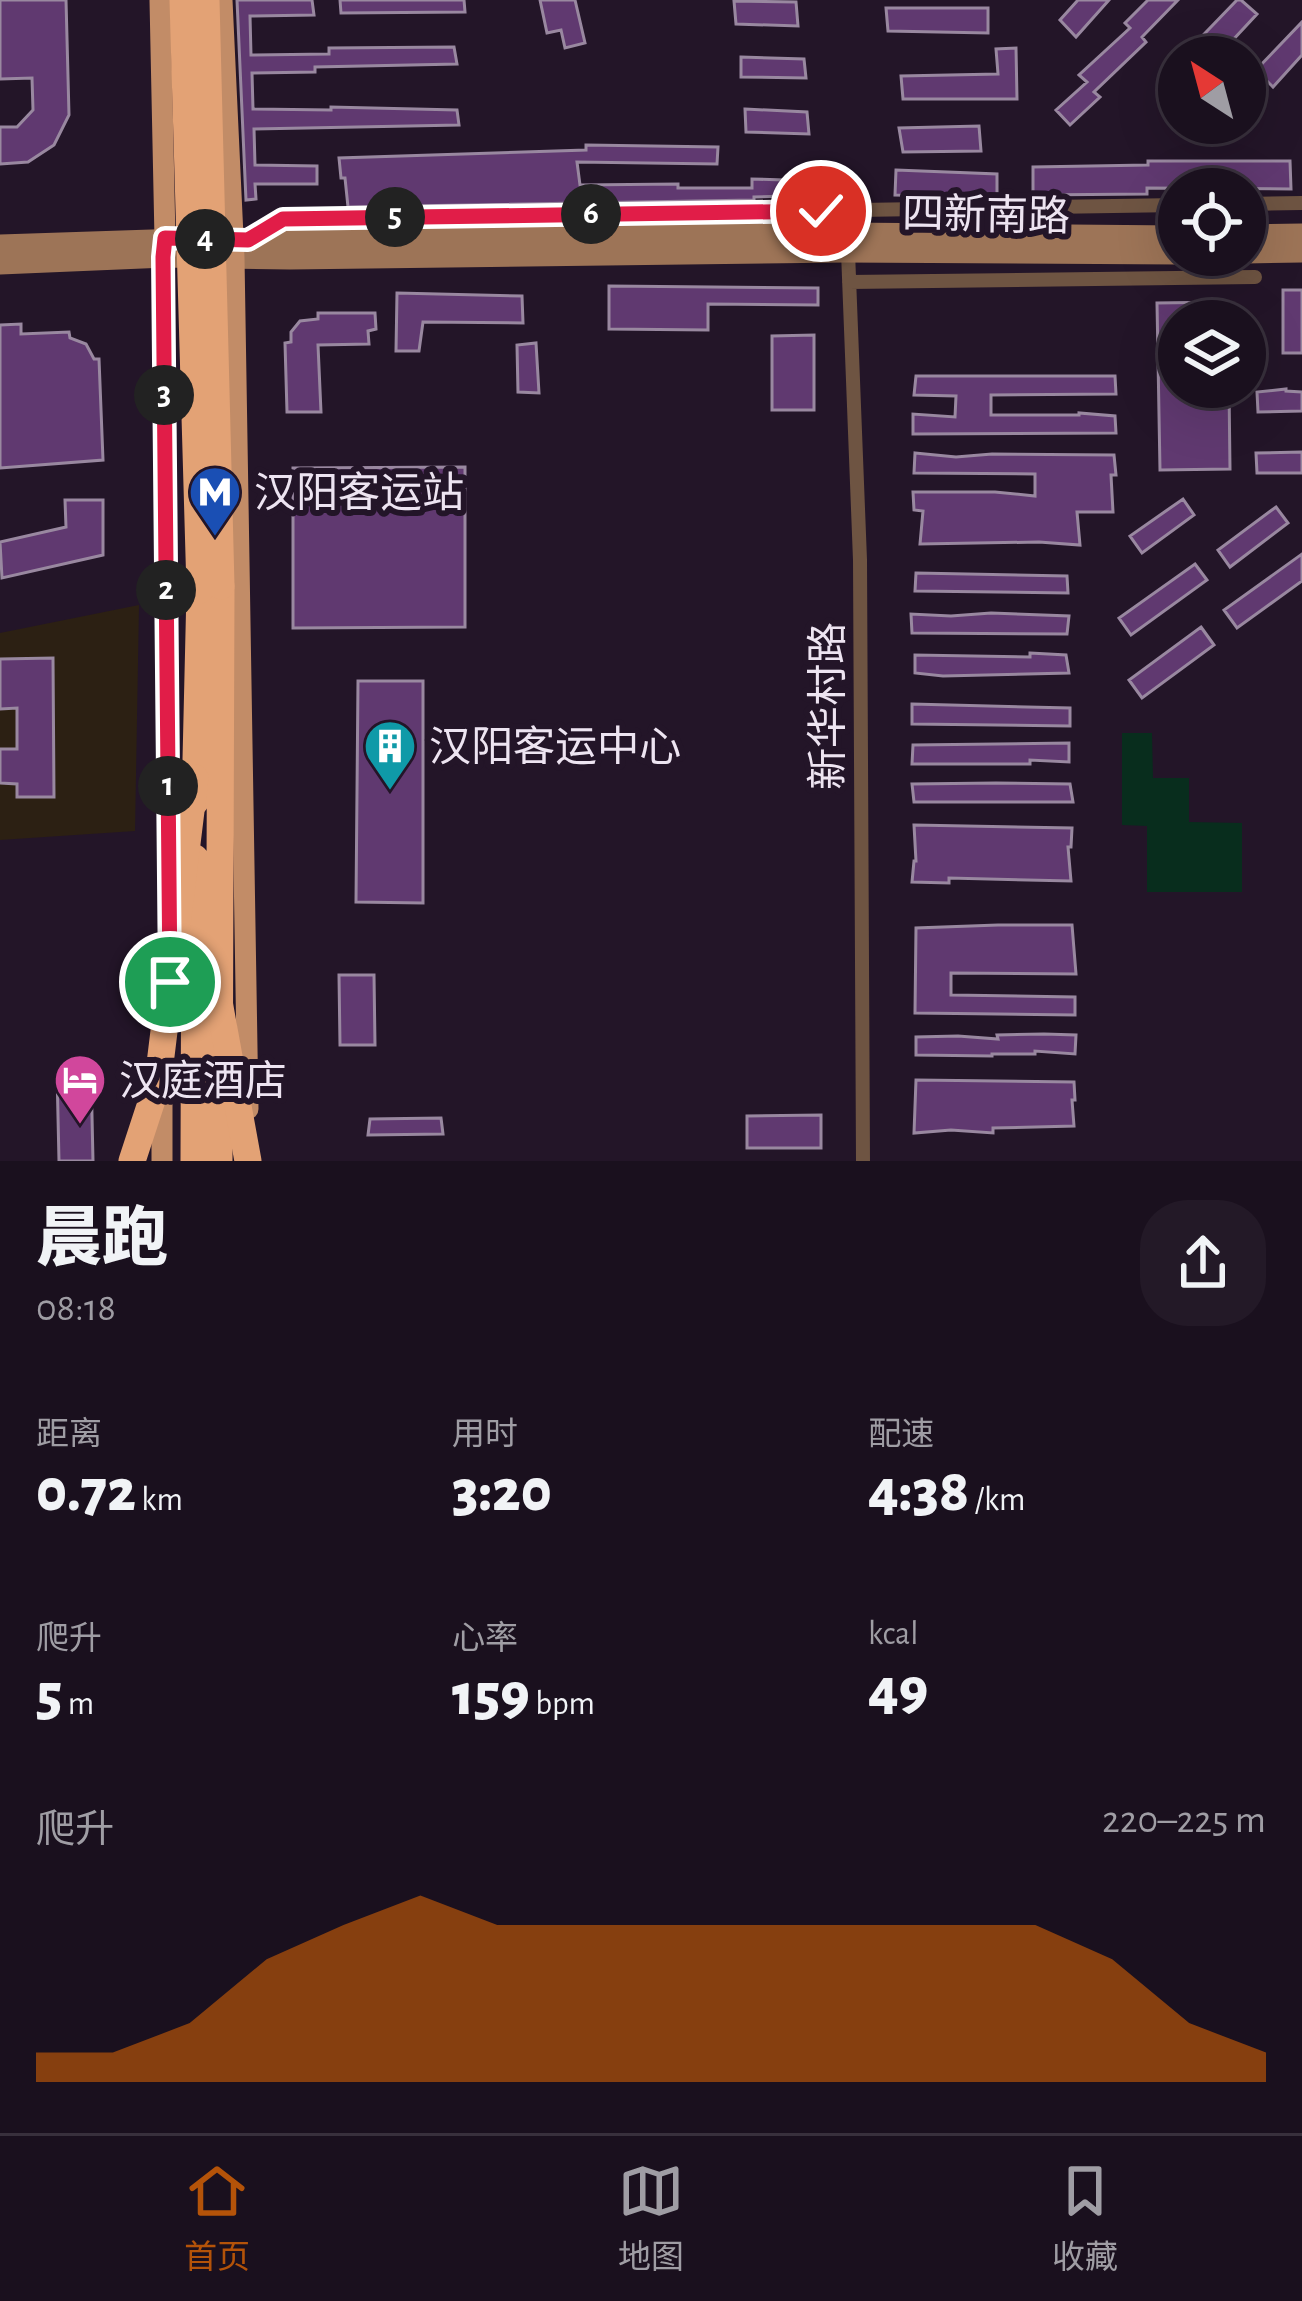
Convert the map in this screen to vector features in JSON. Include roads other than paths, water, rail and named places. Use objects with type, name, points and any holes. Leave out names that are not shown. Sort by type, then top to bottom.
[{"type":"highway","points":[[132,1161],[160,1064],[195,778],[210,588],[183,0]]},
{"type":"highway","points":[[206,0],[219,1161]]},
{"type":"highway","points":[[194,1161],[195,778]]},
{"type":"highway","points":[[218,996],[248,1161]]},
{"type":"main road","points":[[160,0],[170,982],[161,1092],[162,1161]]},
{"type":"main road","points":[[222,0],[238,246],[248,1161]]},
{"type":"main road","name":"四新南路","points":[[0,245],[164,248],[843,233],[1158,236]]},
{"type":"main road","points":[[1266,235],[1302,234]]},
{"type":"main road","name":"四新南路","points":[[238,246],[1158,254]]},
{"type":"main road","name":"四新南路","points":[[0,264],[164,248]]},
{"type":"main road","points":[[1266,253],[1302,252]]},
{"type":"street","points":[[1266,204],[1302,203]]},
{"type":"street","points":[[238,246],[283,219],[1158,205]]},
{"type":"street","name":"新华村路","points":[[848,251],[860,560],[863,1161]]},
{"type":"street","points":[[849,282],[1255,277]]},
{"type":"place","name":"汉阳客运站","points":[[215,538]]},
{"type":"place","name":"汉阳客运中心","points":[[390,792]]},
{"type":"place","name":"汉庭酒店","points":[[80,1126]]}]
